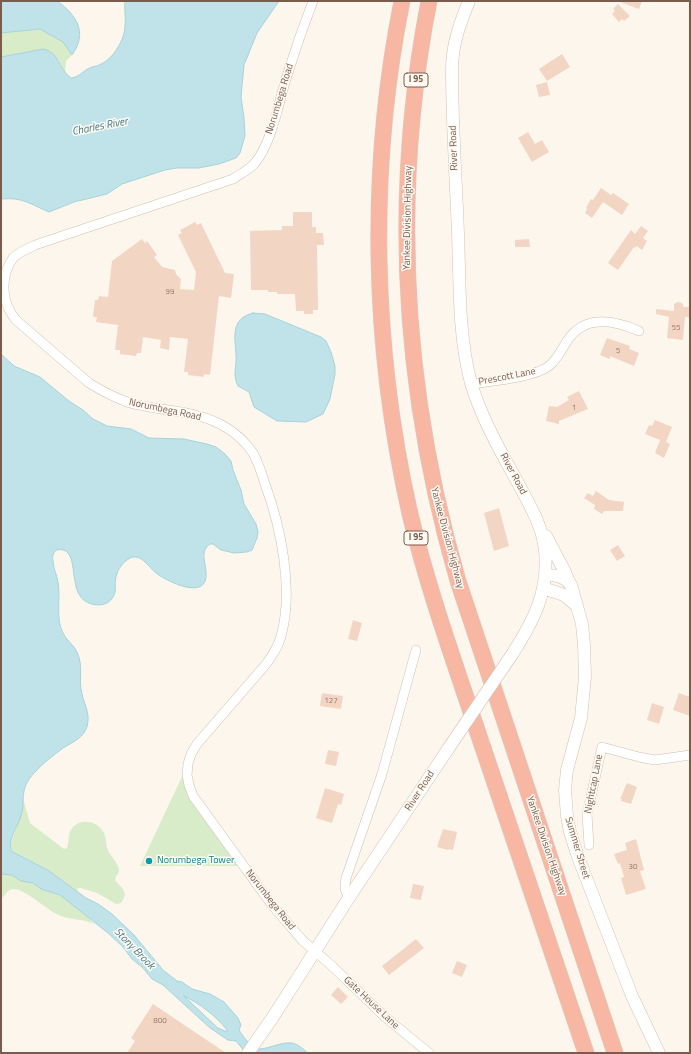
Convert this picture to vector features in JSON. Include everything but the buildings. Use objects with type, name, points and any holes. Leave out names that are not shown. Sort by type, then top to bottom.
[{"type":"highway","name":"Yankee Division Highway","points":[[429,1],[417,72],[411,124],[407,250],[411,331],[422,426],[437,505],[465,605],[615,1053]]},
{"type":"highway","points":[[409,160],[421,114],[429,52],[440,1]]},
{"type":"highway","name":"I 95","points":[[400,5],[384,124],[380,178],[379,237],[383,341],[397,450],[410,514],[431,592],[586,1053]]},
{"type":"main road","name":"River Road","points":[[248,1052],[315,952],[350,896],[513,653],[533,619],[540,602],[543,588],[545,575],[544,543],[537,520],[484,417],[471,384],[463,342],[452,56],[460,23],[469,1]]},
{"type":"main road","name":"Summer Street","points":[[537,520],[571,585],[582,624],[585,677],[580,718],[567,770],[565,790],[570,832],[578,857],[632,996],[659,1053]]},
{"type":"main road","points":[[545,575],[561,577],[571,585]]},
{"type":"main road","points":[[543,588],[564,595],[577,607]]},
{"type":"street","name":"Norumbega Road","points":[[313,1],[296,45],[268,138],[262,152],[250,168],[229,180],[103,221],[28,248],[13,259],[8,267],[4,280],[3,296],[9,312],[16,320],[101,390],[111,396],[131,403],[180,411],[217,423],[237,435],[252,452],[258,463],[273,506],[281,548],[286,593],[283,627],[276,650],[267,663],[196,744],[188,764],[188,785],[198,805],[272,905],[299,938],[315,952]]},
{"type":"street","name":"Prescott Lane","points":[[471,384],[528,375],[550,366],[560,354],[568,340],[578,330],[589,323],[602,321],[619,323],[639,331]]},
{"type":"street","points":[[350,896],[345,889],[346,878],[379,782],[416,650]]},
{"type":"street","name":"Nightcap Lane","points":[[589,845],[587,814],[602,747],[655,760],[690,755]]},
{"type":"street","name":"Gate House Lane","points":[[315,952],[331,965],[385,1017],[429,1053]]},
{"type":"green space","points":[[40,29],[63,42],[72,55],[66,61],[65,73],[54,55],[43,49],[1,57],[1,33]]},
{"type":"green space","points":[[188,764],[189,785],[244,866],[140,866]]},
{"type":"green space","points":[[22,795],[30,823],[64,849],[67,848],[71,830],[74,826],[82,822],[91,822],[102,830],[105,835],[108,851],[117,863],[119,869],[115,880],[125,892],[124,899],[121,903],[116,904],[97,893],[81,888],[78,888],[78,893],[49,871],[11,851],[11,843],[22,811]]},
{"type":"green space","points":[[1,874],[12,875],[21,881],[33,883],[41,889],[60,895],[86,915],[94,924],[61,916],[19,890],[9,890],[1,901]]},
{"type":"water","points":[[57,1],[75,18],[80,32],[77,47],[72,55],[63,42],[40,29],[1,33],[1,2]]},
{"type":"water","name":"Charles River","points":[[125,1],[279,1],[257,33],[244,65],[241,97],[245,136],[240,153],[236,158],[219,164],[199,168],[177,168],[165,170],[122,184],[107,194],[74,202],[49,212],[21,200],[1,199],[1,57],[43,49],[49,51],[56,57],[71,78],[77,76],[89,68],[99,65],[110,58],[118,48],[124,31]]},
{"type":"water","points":[[253,313],[265,314],[321,337],[326,341],[335,366],[335,374],[330,399],[323,414],[306,422],[277,421],[254,407],[249,392],[238,386],[235,374],[235,335],[237,324],[240,320]]},
{"type":"water","name":"Stony Brook","points":[[1,354],[14,366],[40,377],[93,419],[107,426],[131,429],[149,438],[184,439],[216,447],[231,461],[244,504],[256,524],[258,532],[252,550],[247,552],[234,553],[221,550],[213,544],[210,544],[205,550],[204,554],[206,572],[205,581],[203,585],[194,588],[183,586],[165,579],[140,558],[132,557],[127,560],[118,570],[115,592],[111,600],[107,603],[99,605],[94,605],[85,601],[79,595],[76,587],[72,561],[69,554],[64,550],[56,550],[53,554],[53,558],[59,588],[59,621],[64,636],[76,649],[79,657],[81,668],[81,689],[88,721],[85,731],[80,738],[63,748],[49,759],[29,779],[24,790],[20,819],[11,839],[11,851],[49,871],[86,898],[112,914],[134,935],[163,970],[177,981],[182,982],[192,989],[210,994],[224,1002],[238,1018],[241,1025],[239,1030],[253,1047],[263,1049],[292,1043],[308,1053],[246,1053],[236,1041],[228,1040],[210,1028],[163,985],[152,979],[108,933],[60,895],[41,889],[33,883],[21,881],[12,875],[1,874]],"holes":[[[184,996],[212,1015],[227,1030],[227,1032],[218,1028]]]},
{"type":"place","name":"Norumbega Tower","points":[[149,861]]}]
